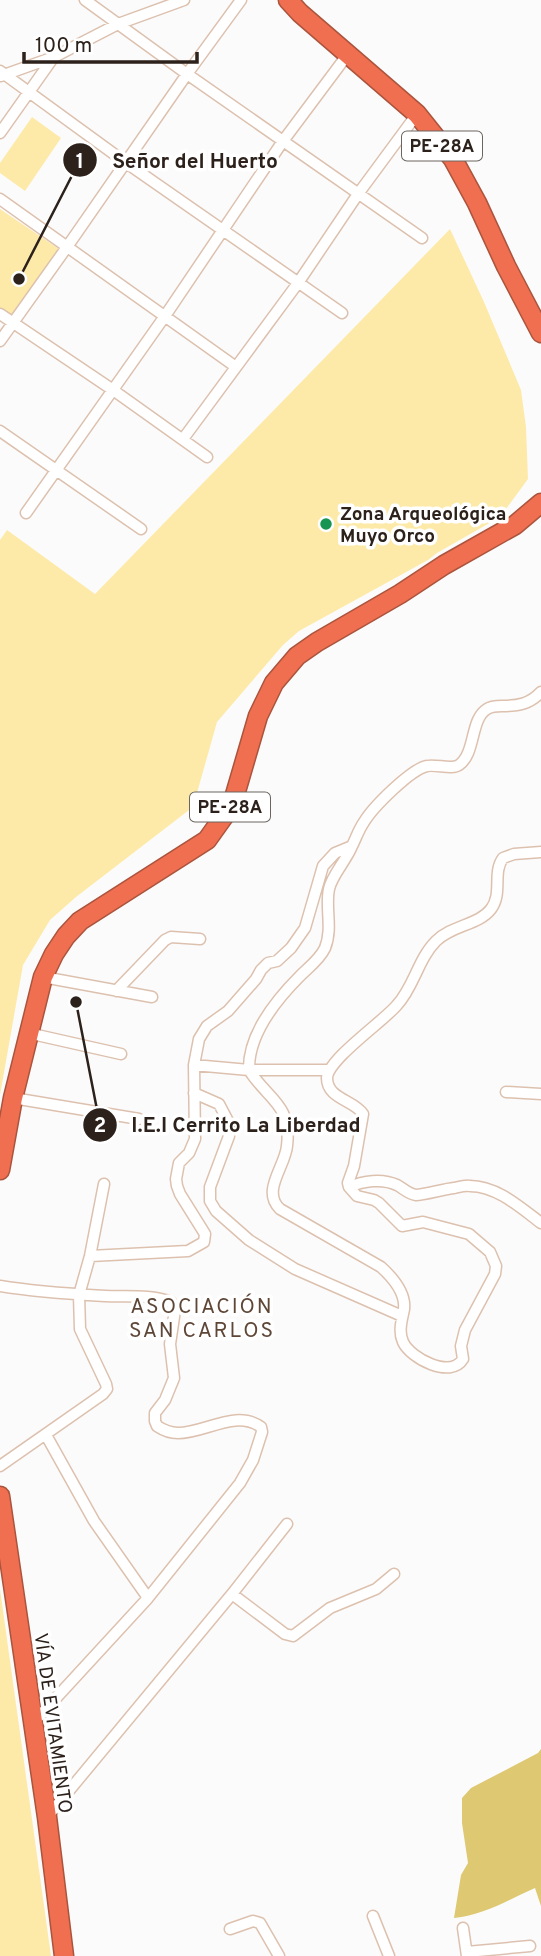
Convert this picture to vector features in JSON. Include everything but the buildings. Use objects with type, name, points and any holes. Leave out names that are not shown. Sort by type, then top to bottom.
[{"type":"highway","name":"PE-28A","points":[[288,0],[299,13],[416,114],[453,159],[541,333]]},
{"type":"highway","name":"PE-28A","points":[[0,1170],[13,1098],[43,977],[66,936],[80,921],[206,840],[232,805],[258,716],[274,683],[297,656],[539,508]]},
{"type":"highway","name":"VÍA DE EVITAMIENTO","points":[[0,1496],[47,1817],[64,1956]]},
{"type":"street","points":[[85,0],[422,237]]},
{"type":"street","points":[[2,74],[54,57],[118,24],[184,0]]},
{"type":"street","points":[[0,341],[241,0]]},
{"type":"street","points":[[26,513],[165,316],[283,141],[348,54]]},
{"type":"street","points":[[0,133],[54,57]]},
{"type":"street","points":[[2,74],[342,313]]},
{"type":"street","points":[[183,439],[298,283],[416,114]]},
{"type":"street","points":[[0,199],[236,367]]},
{"type":"street","points":[[0,314],[207,457]]},
{"type":"street","points":[[0,431],[141,528]]},
{"type":"street","points":[[541,692],[522,705],[486,709],[479,718],[467,755],[458,765],[450,768],[439,765],[424,766],[409,775],[364,821],[347,859],[328,891],[330,919],[324,950],[282,994],[251,1048],[249,1070],[259,1085],[281,1106],[285,1115],[287,1148],[272,1189],[275,1204],[381,1266],[393,1279],[402,1296],[404,1306],[400,1328],[403,1341],[412,1354],[424,1362],[448,1368],[457,1367],[463,1359],[461,1346],[465,1330],[492,1280],[496,1266],[494,1259],[485,1247],[468,1234],[423,1222],[402,1226],[379,1203],[357,1196],[349,1187],[363,1114],[355,1105],[339,1098],[331,1090],[327,1080],[328,1070],[398,1005],[423,958],[435,942],[452,929],[481,918],[490,911],[498,894],[498,870],[503,858],[510,854],[541,852]]},
{"type":"street","points":[[90,1256],[188,1251],[204,1242],[205,1234],[177,1186],[179,1163],[189,1153],[195,1139],[196,1047],[202,1032],[228,1011],[261,970],[291,948],[305,928],[323,866],[334,853],[352,846]]},
{"type":"street","points":[[116,991],[165,940],[171,937],[200,939]]},
{"type":"street","points":[[43,977],[152,997]]},
{"type":"street","points":[[28,1033],[121,1054]]},
{"type":"street","points":[[194,1065],[249,1070],[328,1070]]},
{"type":"street","points":[[194,1093],[219,1104],[228,1121],[229,1136],[210,1187],[210,1201],[216,1211],[249,1240],[295,1269],[402,1316]]},
{"type":"street","points":[[506,1093],[541,1094]]},
{"type":"street","points":[[13,1098],[139,1119]]},
{"type":"street","points":[[349,1187],[365,1181],[384,1182],[396,1184],[420,1195],[470,1185],[490,1189],[541,1223]]},
{"type":"street","points":[[0,1466],[107,1389],[80,1329],[79,1295],[90,1256],[104,1184]]},
{"type":"street","points":[[0,1286],[79,1295],[153,1298],[171,1302],[174,1310],[170,1344],[174,1378],[165,1400],[155,1413],[157,1426],[178,1433],[232,1420],[254,1422],[261,1427],[262,1433],[247,1471],[148,1598],[33,1723]]},
{"type":"street","points":[[46,1435],[94,1521],[148,1598]]},
{"type":"street","points":[[47,1817],[287,1524]]},
{"type":"street","points":[[232,1594],[285,1634],[293,1636],[330,1608],[376,1588],[394,1574]]},
{"type":"street","points":[[373,1916],[389,1956]]},
{"type":"street","points":[[230,1929],[253,1921],[260,1923],[279,1956]]},
{"type":"street","points":[[463,1928],[467,1954],[530,1946]]},
{"type":"shaded area","points":[[32,117],[61,138],[25,191],[0,173],[0,163]]},
{"type":"shaded area","points":[[0,209],[59,249],[12,318],[0,310]]},
{"type":"shaded area","name":"Zona Arqueológica Muyo Orco","points":[[450,229],[521,390],[528,479],[500,517],[299,631],[283,645],[217,722],[193,807],[50,920],[23,965],[0,1095],[0,540],[7,530],[95,594]]},
{"type":"shaded area","points":[[0,1589],[51,1956],[0,1956]]},
{"type":"shaded area","points":[[541,1749],[541,1906],[535,1888],[486,1910],[454,1918],[461,1875],[468,1863],[462,1823],[462,1798],[471,1788]]},
{"type":"place","name":"Señor del Huerto","points":[[19,279]]},
{"type":"place","name":"Zona Arqueológica Muyo Orco","points":[[326,524]]},
{"type":"place","name":"I.E.I Cerrito La Liberdad","points":[[76,1002]]},
{"type":"district","name":"ASOCIACIÓN SAN CARLOS","points":[[202,1318]]}]
